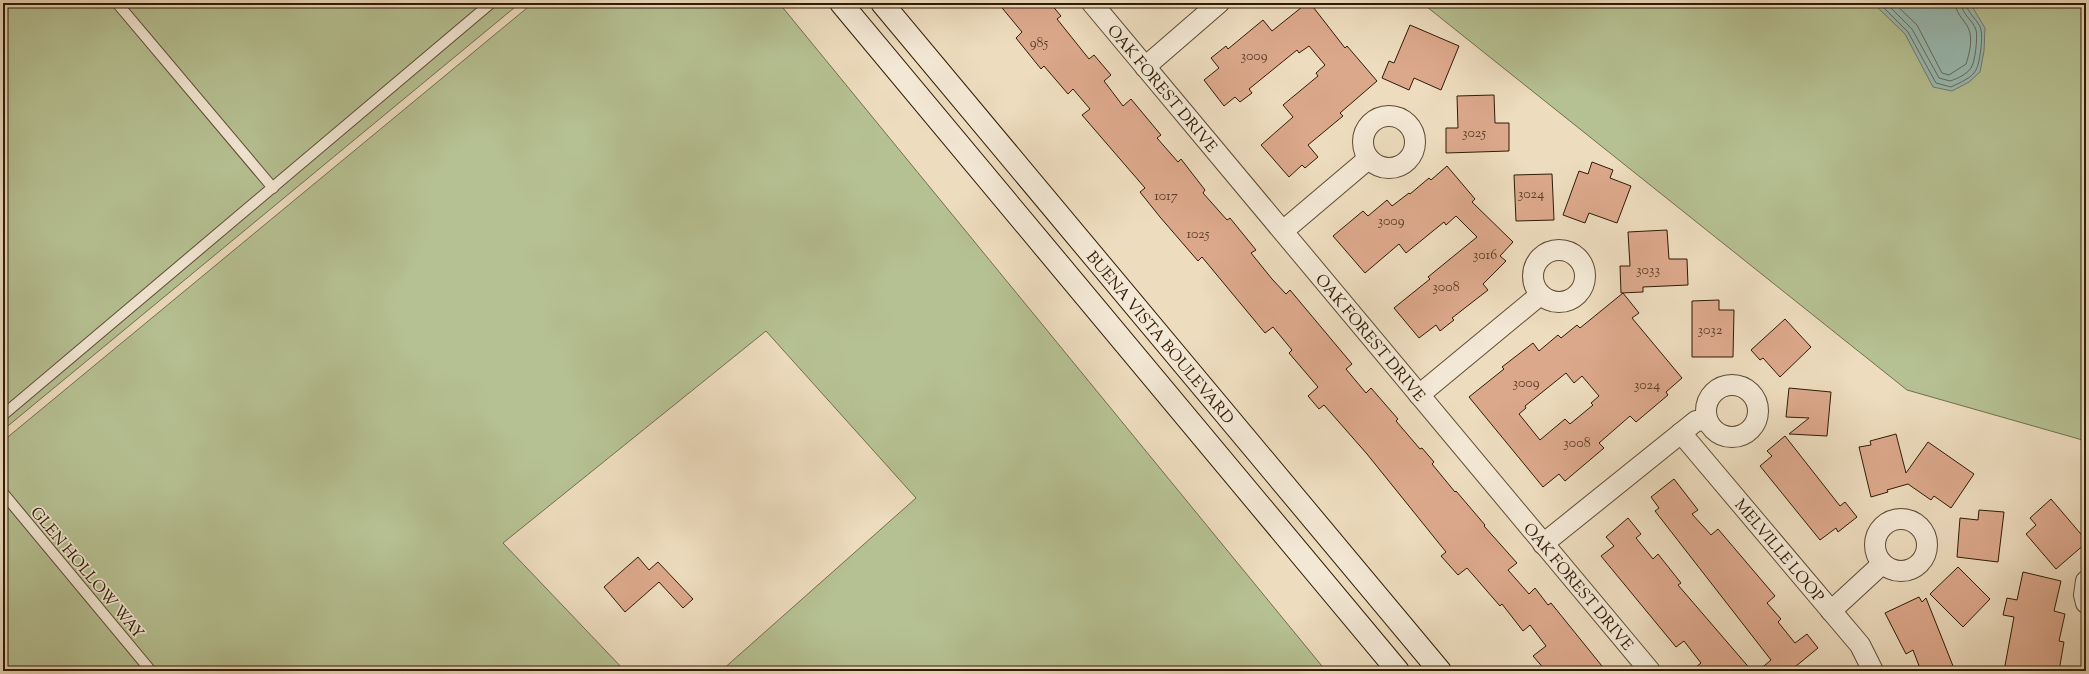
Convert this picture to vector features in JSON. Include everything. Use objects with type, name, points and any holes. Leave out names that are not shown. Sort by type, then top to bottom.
[{"type":"main road","name":"BUENA VISTA BOULEVARD","points":[[841,3],[1398,671]]},
{"type":"main road","name":"BUENA VISTA BOULEVARD","points":[[882,3],[1440,671]]},
{"type":"street","name":"OAK FOREST DRIVE","points":[[1092,3],[1650,671]]},
{"type":"street","points":[[1145,66],[1219,3]]},
{"type":"street","points":[[1283,231],[1368,159]]},
{"type":"street","points":[[1419,395],[1540,295]]},
{"type":"street","points":[[1544,544],[1696,421],[1707,420]]},
{"type":"street","name":"MELVILLE LOOP","points":[[1681,433],[1860,645],[1873,671]]},
{"type":"street","points":[[1831,611],[1882,564]]},
{"type":"street","points":[[2086,582],[2084,595],[2086,603]]},
{"type":"lane","points":[[117,3],[273,188]]},
{"type":"lane","points":[[5,412],[491,3]]},
{"type":"lane","name":"GLEN HOLLOW WAY","points":[[3,493],[151,671]]},
{"type":"green space","points":[[3,3],[520,3],[3,430]]},
{"type":"green space","points":[[533,3],[779,3],[1326,671],[721,671],[916,498],[766,331],[503,543],[625,671],[3,671],[3,441]]},
{"type":"green space","points":[[1422,3],[2086,3],[2086,441],[1907,390]]},
{"type":"water","points":[[1873,3],[1970,3],[1985,28],[1984,51],[1980,72],[1969,82],[1952,91],[1933,87],[1905,34]]},
{"type":"building","points":[[998,3],[1050,3],[1061,16],[1057,19],[1089,59],[1094,55],[1111,75],[1104,81],[1123,106],[1131,99],[1161,135],[1157,138],[1178,162],[1181,159],[1205,190],[1203,193],[1227,220],[1230,218],[1256,250],[1251,253],[1272,279],[1286,294],[1290,290],[1352,364],[1346,369],[1366,393],[1371,388],[1398,419],[1396,421],[1420,449],[1422,448],[1434,462],[1432,464],[1455,492],[1456,491],[1485,525],[1484,526],[1517,563],[1508,570],[1529,594],[1535,588],[1548,605],[1551,603],[1606,671],[1546,671],[1533,656],[1546,646],[1530,625],[1523,631],[1502,604],[1500,606],[1467,568],[1458,575],[1441,556],[1446,552],[1367,454],[1324,405],[1319,409],[1308,396],[1318,387],[1289,353],[1292,350],[1273,327],[1265,333],[1202,257],[1198,261],[1160,217],[1140,192],[1145,188],[1082,115],[1090,109],[1073,89],[1068,94],[1044,66],[1041,69],[1016,38],[1022,32]]},
{"type":"building","points":[[1307,3],[1310,3],[1345,48],[1347,46],[1377,81],[1340,113],[1343,116],[1308,145],[1318,157],[1305,168],[1302,165],[1289,177],[1261,145],[1293,117],[1283,105],[1318,76],[1316,73],[1325,65],[1309,46],[1299,53],[1297,50],[1249,89],[1252,93],[1240,102],[1235,97],[1224,106],[1204,80],[1219,68],[1211,58],[1226,46],[1228,49],[1263,20],[1272,31]]},
{"type":"building","points":[[1410,25],[1459,46],[1441,90],[1414,78],[1409,90],[1382,78],[1389,61],[1394,63]]},
{"type":"building","points":[[1494,95],[1495,123],[1509,123],[1509,151],[1446,153],[1446,128],[1458,128],[1457,96]]},
{"type":"building","points":[[1592,162],[1613,170],[1610,178],[1631,186],[1617,223],[1589,213],[1585,223],[1563,215],[1579,171],[1588,174]]},
{"type":"building","points":[[1447,166],[1475,199],[1472,202],[1513,242],[1500,256],[1506,261],[1483,284],[1488,290],[1452,318],[1454,320],[1440,331],[1436,325],[1419,338],[1394,308],[1430,279],[1428,277],[1477,237],[1456,216],[1446,225],[1444,222],[1406,253],[1399,244],[1365,273],[1333,236],[1363,211],[1368,216],[1387,200],[1392,206],[1409,193],[1410,194],[1429,178],[1431,180]]},
{"type":"building","points":[[1552,174],[1554,220],[1516,221],[1514,175]]},
{"type":"building","points":[[1667,230],[1669,259],[1687,259],[1688,285],[1643,287],[1643,292],[1621,293],[1620,266],[1630,266],[1628,232]]},
{"type":"building","points":[[1623,293],[1639,313],[1632,318],[1682,378],[1666,392],[1668,395],[1636,422],[1630,416],[1599,443],[1604,448],[1565,481],[1559,474],[1543,487],[1469,397],[1504,369],[1502,367],[1533,343],[1539,351],[1558,335],[1561,338],[1577,325],[1580,328]],"holes":[[[1566,373],[1574,383],[1582,376],[1599,396],[1591,403],[1593,405],[1570,424],[1565,419],[1540,440],[1519,414],[1526,408],[1525,406]]]},
{"type":"building","points":[[1719,300],[1719,310],[1734,310],[1733,357],[1692,357],[1692,301]]},
{"type":"building","points":[[1785,319],[1811,347],[1780,377],[1763,358],[1760,360],[1751,350]]},
{"type":"building","points":[[1789,388],[1831,392],[1827,436],[1789,434],[1809,418],[1786,417]]},
{"type":"building","points":[[1896,434],[1906,473],[1928,442],[1974,474],[1951,508],[1934,496],[1931,500],[1908,484],[1887,490],[1888,492],[1871,497],[1859,447],[1871,445],[1870,441]]},
{"type":"building","points":[[1785,436],[1840,506],[1845,502],[1857,517],[1838,532],[1836,528],[1820,540],[1760,466],[1772,456],[1767,451]]},
{"type":"building","points":[[1674,479],[1698,510],[1692,514],[1711,535],[1718,529],[1775,596],[1767,603],[1781,619],[1778,622],[1795,643],[1807,634],[1818,648],[1790,671],[1758,671],[1771,660],[1655,511],[1659,508],[1651,497]]},
{"type":"building","points":[[2051,499],[2086,540],[2086,543],[2056,569],[2026,534],[2036,525],[2030,518]]},
{"type":"building","points":[[1979,510],[2004,512],[1998,562],[1957,557],[1960,518],[1978,520]]},
{"type":"building","points":[[1628,518],[1641,534],[1636,538],[1653,559],[1658,554],[1681,583],[1678,585],[1752,671],[1691,671],[1701,663],[1684,641],[1676,647],[1601,556],[1614,546],[1606,537]]},
{"type":"building","points":[[638,557],[649,570],[658,562],[693,599],[683,608],[659,582],[625,612],[604,587]]},
{"type":"building","points":[[1958,567],[1990,599],[1963,627],[1930,594]]},
{"type":"building","points":[[2023,572],[2061,581],[2054,611],[2065,614],[2059,641],[2064,642],[2059,671],[2004,671],[2014,617],[2003,615],[2007,598],[2017,600]]},
{"type":"building","points":[[1919,597],[1922,602],[1926,598],[1955,671],[1921,671],[1913,650],[1906,654],[1885,613]]}]
